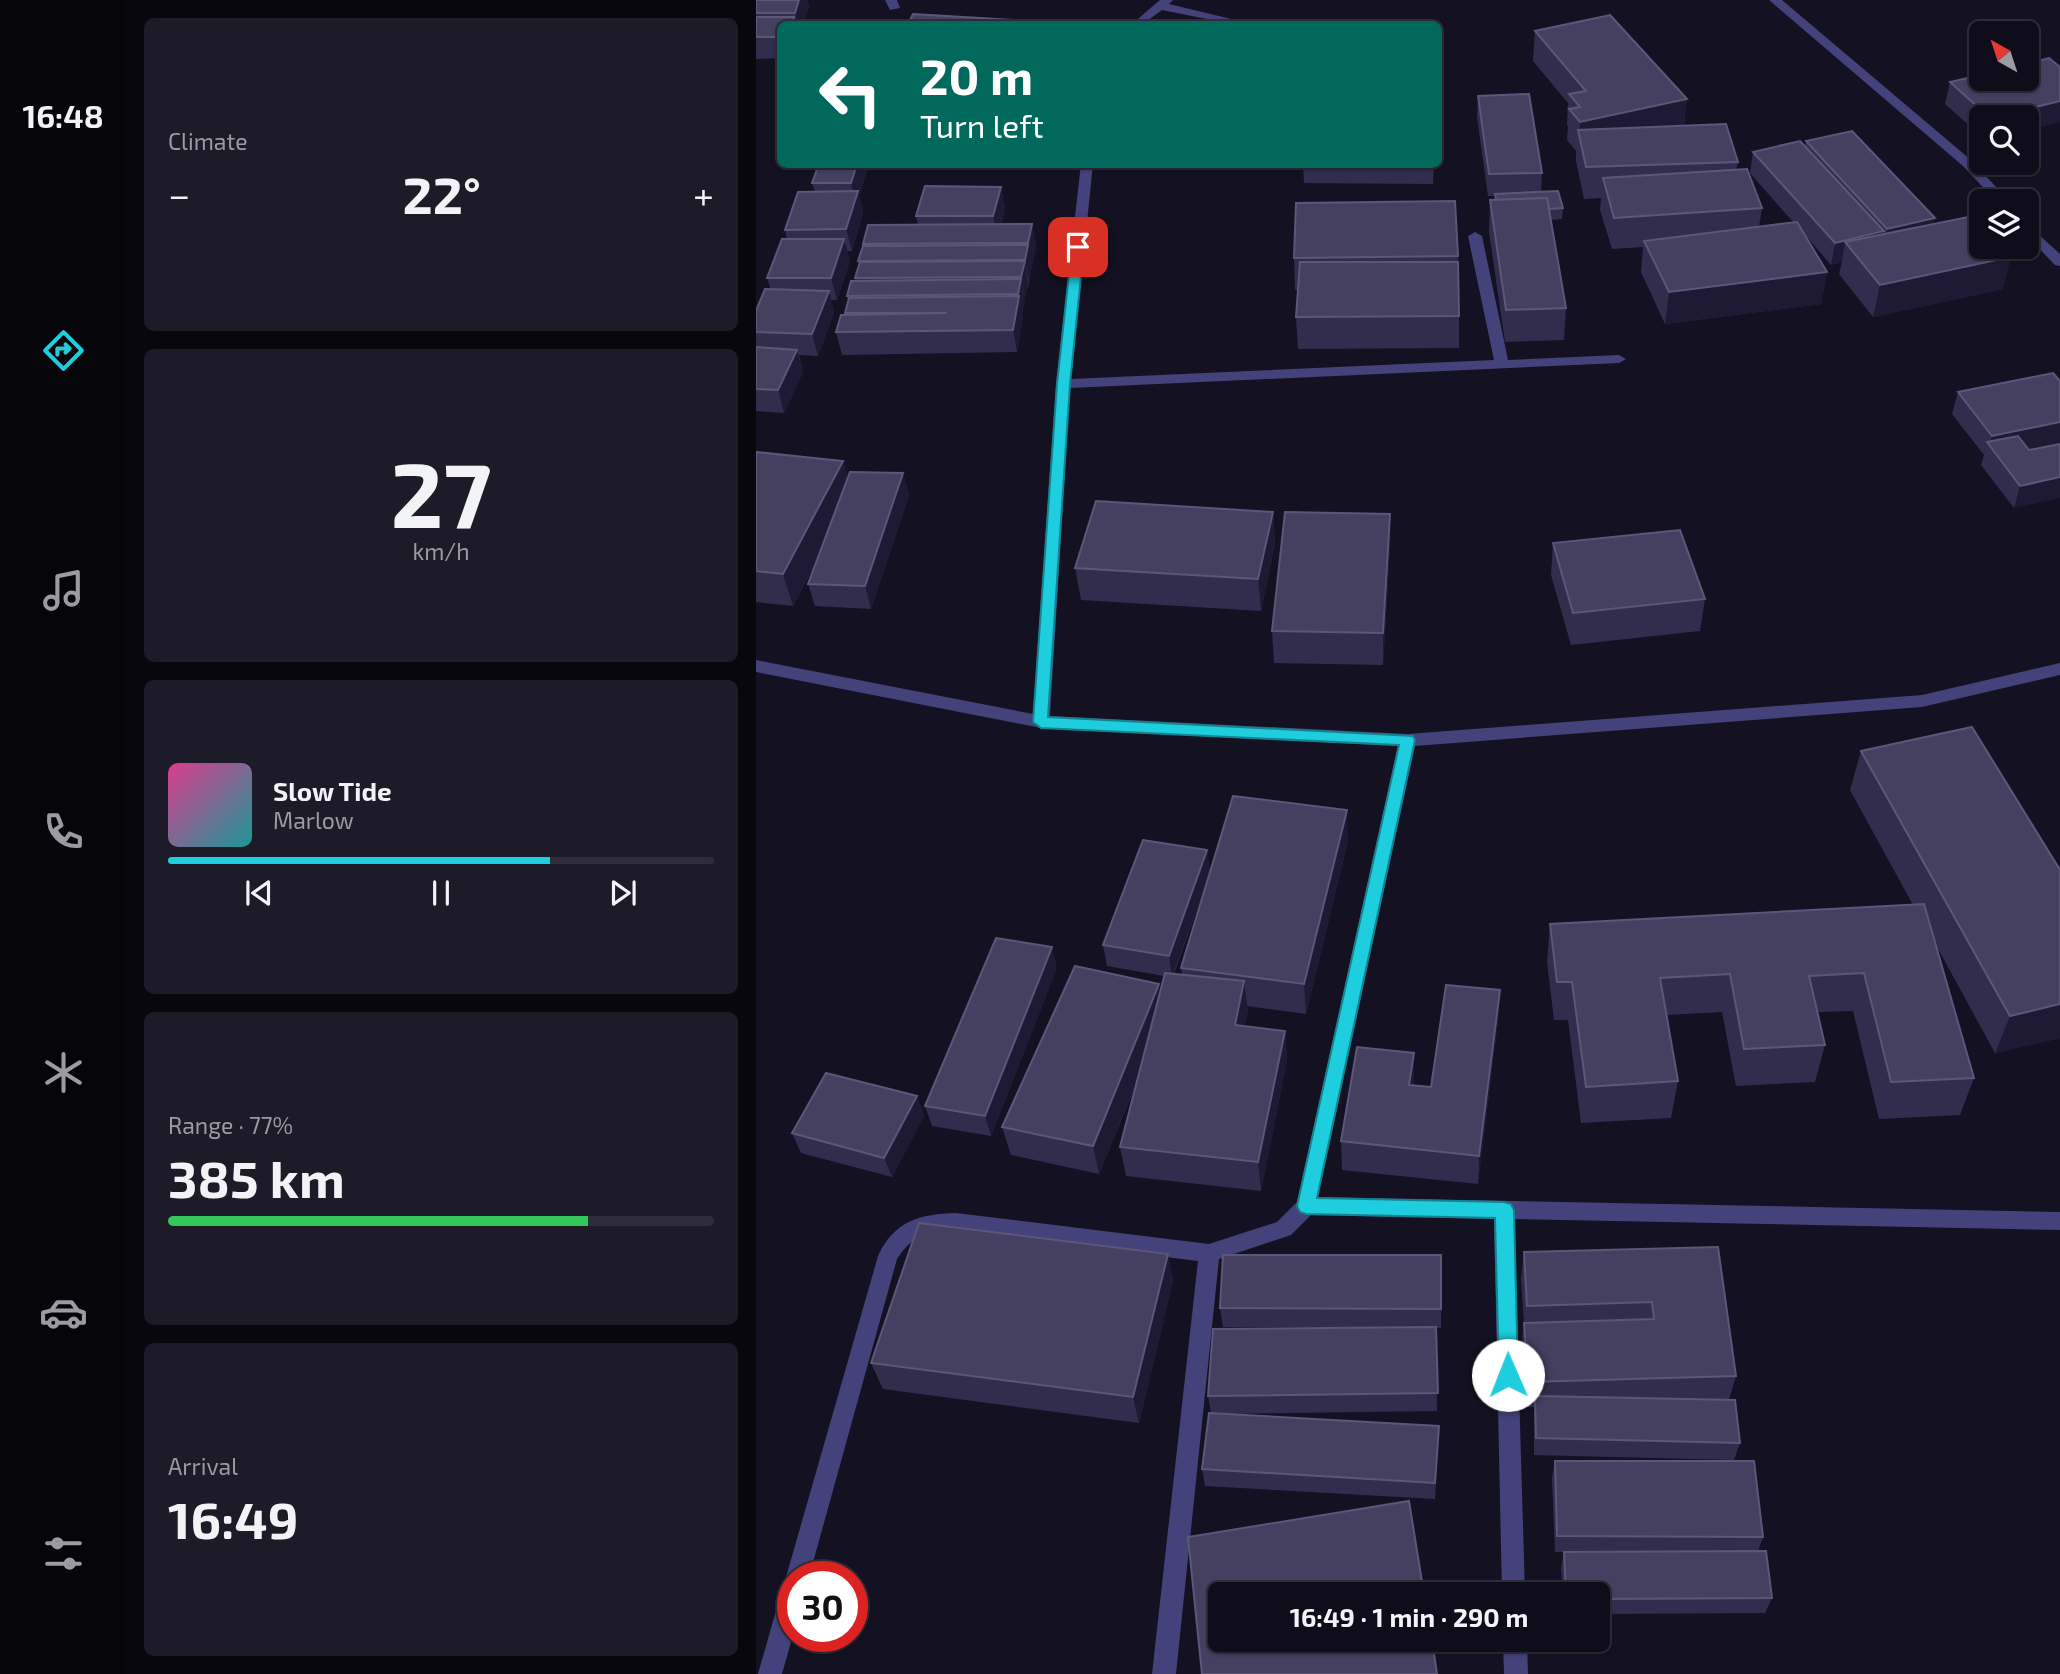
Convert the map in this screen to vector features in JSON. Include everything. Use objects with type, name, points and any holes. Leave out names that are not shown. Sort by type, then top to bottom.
[{"type":"street","points":[[1775,0],[1967,163],[1992,189]]},
{"type":"street","points":[[1141,21],[1164,3],[1234,21]]},
{"type":"street","points":[[1041,722],[1063,384],[1087,168]]},
{"type":"street","points":[[1475,236],[1502,364]]},
{"type":"street","points":[[2039,240],[2060,262]]},
{"type":"street","points":[[1063,384],[1619,359]]},
{"type":"street","points":[[756,666],[1041,722],[1408,740],[1922,701],[2060,670]]},
{"type":"street","points":[[802,1561],[888,1256],[902,1233],[928,1223],[956,1222],[1209,1254],[1284,1229],[1306,1206],[1408,740]]},
{"type":"street","points":[[1306,1206],[2060,1221]]},
{"type":"street","points":[[1504,1210],[1514,1582]]},
{"type":"street","points":[[1164,1674],[1209,1254]]},
{"type":"street","points":[[770,1674],[777,1649]]},
{"type":"street","points":[[1515,1652],[1516,1674]]},
{"type":"building","points":[[756,0],[799,0],[795,13],[756,13]]},
{"type":"building","points":[[913,14],[1033,21],[910,21]]},
{"type":"building","points":[[1610,15],[1687,99],[1580,122],[1569,109],[1580,107],[1569,94],[1586,91],[1535,31]]},
{"type":"building","points":[[756,17],[794,17],[792,21],[777,21],[777,37],[756,37]]},
{"type":"building","points":[[2049,58],[2060,67],[2060,101],[2039,106],[1976,105],[1950,82],[1969,78],[1969,91],[2039,91],[2039,61]]},
{"type":"building","points":[[1529,94],[1542,173],[1489,174],[1478,96]]},
{"type":"building","points":[[1726,124],[1738,162],[1586,167],[1578,130]]},
{"type":"building","points":[[1852,131],[1935,218],[1887,229],[1806,141]]},
{"type":"building","points":[[1800,141],[1884,231],[1835,243],[1753,152]]},
{"type":"building","points":[[818,168],[856,168],[851,183],[812,183]]},
{"type":"building","points":[[1747,169],[1762,208],[1614,218],[1603,178]]},
{"type":"building","points":[[925,186],[1001,187],[993,216],[916,216]]},
{"type":"building","points":[[858,191],[846,229],[785,230],[798,192]]},
{"type":"building","points":[[1558,191],[1563,208],[1549,209],[1547,198],[1496,200],[1495,194]]},
{"type":"building","points":[[1547,198],[1566,308],[1506,310],[1490,200]]},
{"type":"building","points":[[1455,201],[1458,256],[1294,258],[1296,203]]},
{"type":"building","points":[[1969,217],[1969,259],[2002,259],[1880,285],[1845,242]]},
{"type":"building","points":[[1797,222],[1827,272],[1669,292],[1644,241]]},
{"type":"building","points":[[1032,224],[1028,243],[863,244],[868,225]]},
{"type":"building","points":[[782,239],[844,239],[831,278],[767,278]]},
{"type":"building","points":[[1028,245],[1025,260],[858,261],[863,246]]},
{"type":"building","points":[[1025,261],[1021,277],[855,278],[860,262]]},
{"type":"building","points":[[1300,262],[1458,262],[1459,316],[1296,317]]},
{"type":"building","points":[[1021,279],[1018,294],[847,296],[851,281]]},
{"type":"building","points":[[765,289],[829,291],[812,334],[756,332],[756,311]]},
{"type":"building","points":[[1019,296],[1013,330],[836,332],[841,315],[947,313],[845,313],[849,298]]},
{"type":"building","points":[[756,347],[797,350],[778,390],[756,389]]},
{"type":"building","points":[[2053,373],[2060,381],[2060,422],[1992,436],[1958,392]]},
{"type":"building","points":[[2018,436],[2029,450],[2060,444],[2060,477],[2020,486],[1987,442]]},
{"type":"building","points":[[756,452],[843,461],[783,574],[756,571]]},
{"type":"building","points":[[850,472],[903,473],[865,586],[808,584]]},
{"type":"building","points":[[1096,501],[1273,512],[1258,579],[1075,568]]},
{"type":"building","points":[[1285,512],[1390,514],[1383,633],[1272,631]]},
{"type":"building","points":[[1680,530],[1705,599],[1573,613],[1553,543]]},
{"type":"building","points":[[1972,727],[2060,870],[2060,1004],[2010,1016],[1861,751]]},
{"type":"building","points":[[1233,796],[1347,810],[1304,984],[1181,968]]},
{"type":"building","points":[[1143,840],[1207,850],[1169,956],[1103,945]]},
{"type":"building","points":[[1924,904],[1974,1078],[1891,1082],[1864,973],[1809,976],[1825,1045],[1744,1049],[1730,974],[1660,978],[1678,1081],[1586,1087],[1572,982],[1557,982],[1550,924]]},
{"type":"building","points":[[996,938],[1052,947],[985,1116],[925,1106]]},
{"type":"building","points":[[1075,966],[1159,984],[1093,1146],[1002,1127]]},
{"type":"building","points":[[1165,973],[1244,981],[1235,1025],[1285,1031],[1258,1162],[1120,1147]]},
{"type":"building","points":[[1446,985],[1500,990],[1479,1156],[1341,1141],[1357,1047],[1414,1053],[1409,1085],[1431,1087]]},
{"type":"building","points":[[826,1073],[917,1096],[884,1158],[792,1133]]},
{"type":"building","points":[[919,1223],[1168,1254],[1133,1397],[871,1363]]},
{"type":"building","points":[[1718,1247],[1736,1376],[1528,1382],[1524,1323],[1654,1319],[1652,1302],[1527,1306],[1524,1252]]},
{"type":"building","points":[[1223,1255],[1441,1255],[1441,1309],[1220,1308]]},
{"type":"building","points":[[1436,1327],[1438,1393],[1208,1396],[1213,1329]]},
{"type":"building","points":[[1535,1396],[1735,1400],[1740,1443],[1536,1438]]},
{"type":"building","points":[[1209,1413],[1439,1426],[1435,1483],[1202,1469]]},
{"type":"building","points":[[1555,1461],[1754,1461],[1763,1537],[1557,1536]]},
{"type":"building","points":[[1409,1501],[1422,1582],[1208,1582],[1208,1652],[1434,1652],[1437,1674],[1202,1674],[1188,1537]]},
{"type":"building","points":[[1766,1551],[1772,1598],[1610,1599],[1610,1582],[1565,1582],[1564,1552]]},
{"type":"route","points":[[1078,247],[1063,384],[1041,722],[1408,740],[1306,1206],[1504,1210],[1508,1375]]}]
